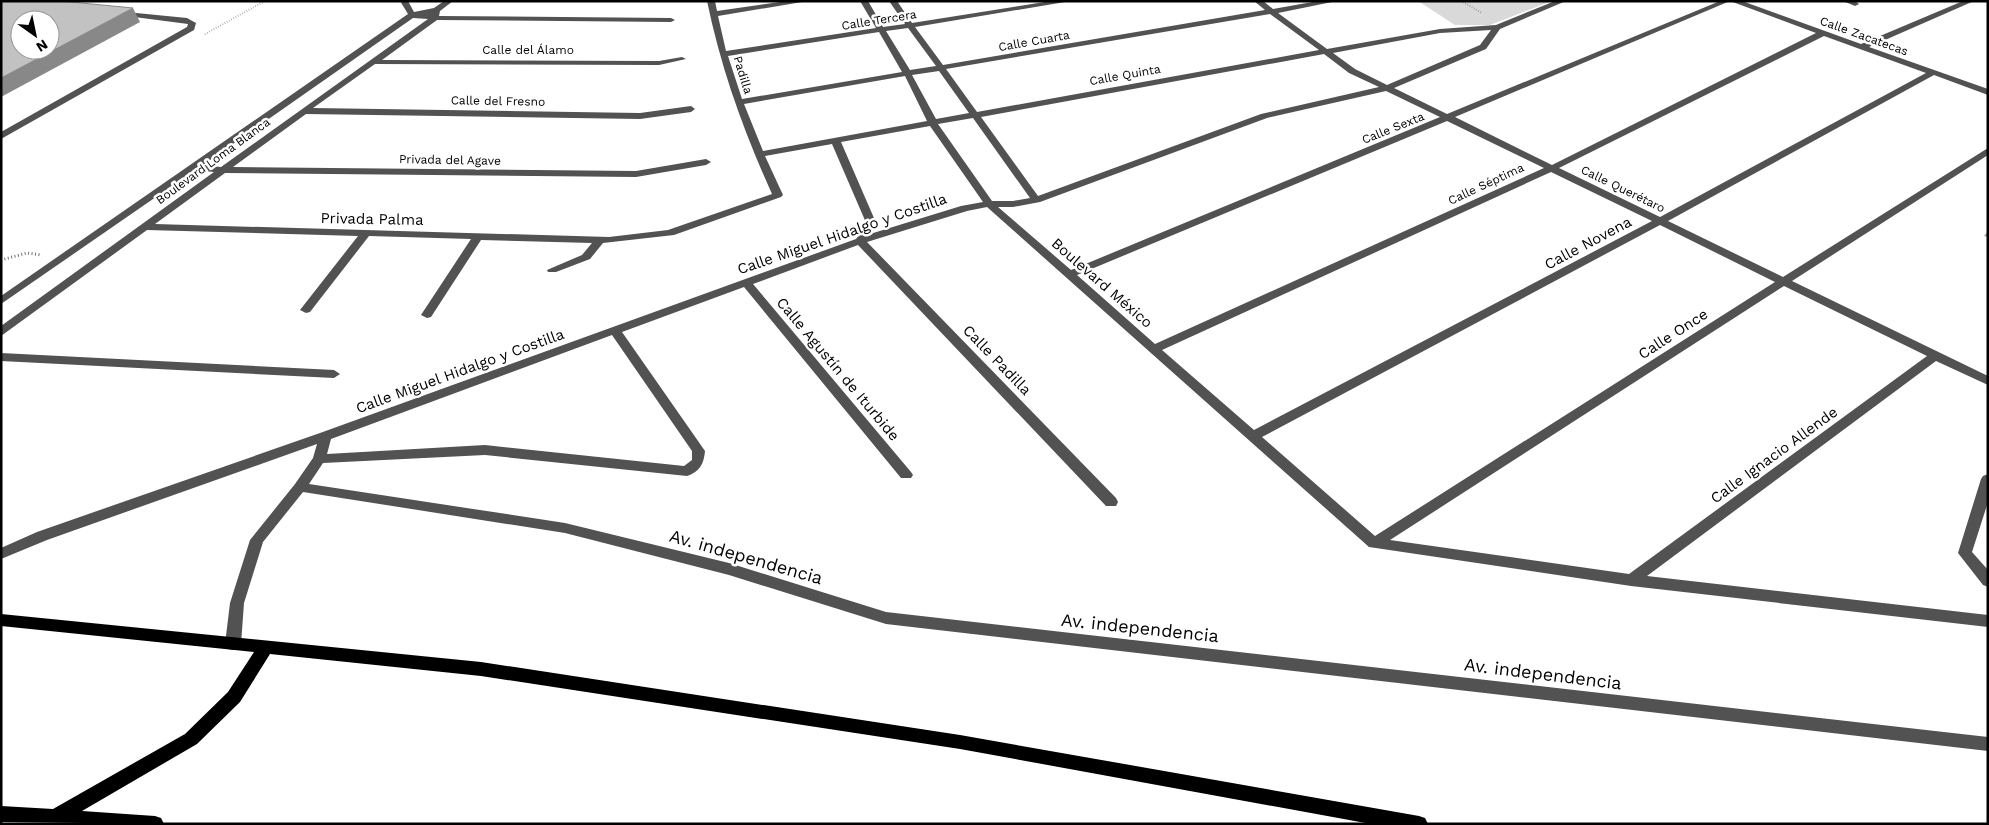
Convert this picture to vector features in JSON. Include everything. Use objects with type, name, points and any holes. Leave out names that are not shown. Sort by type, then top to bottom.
[{"type":"main road","points":[[5,621],[481,669],[960,742],[1419,824]]},
{"type":"main road","points":[[55,817],[191,739],[234,697],[266,647]]},
{"type":"main road","points":[[1,814],[155,824]]},
{"type":"street","points":[[404,1],[412,15]]},
{"type":"street","name":"Boulevard Loma Blanca","points":[[1,332],[373,62],[449,1]]},
{"type":"street","name":"Padilla","points":[[712,1],[724,54],[738,102],[759,154]]},
{"type":"street","points":[[714,14],[804,1]]},
{"type":"street","name":"Boulevard México","points":[[864,1],[908,73],[934,123],[988,204],[1374,543]]},
{"type":"street","points":[[893,1],[1036,200]]},
{"type":"street","name":"Calle Tercera","points":[[724,54],[883,31],[1066,1]]},
{"type":"street","name":"Calle Querétaro","points":[[1258,1],[1352,71],[1988,381]]},
{"type":"street","name":"Calle Cuarta","points":[[738,102],[1333,1]]},
{"type":"street","name":"Calle Miguel Hidalgo y Costilla","points":[[1,554],[51,532],[325,436],[860,241],[965,208],[1036,200],[1264,116],[1387,88],[1483,47],[1497,28],[1562,1]]},
{"type":"street","name":"Calle Sexta","points":[[1068,275],[1727,1]]},
{"type":"street","name":"Calle Zacatecas","points":[[1734,1],[1988,92]]},
{"type":"street","points":[[1861,47],[1970,1]]},
{"type":"street","points":[[1,136],[191,28],[192,23],[188,20],[108,11]]},
{"type":"street","points":[[435,14],[671,20]]},
{"type":"street","name":"Boulevard Loma Blanca","points":[[1,301],[412,15],[435,14]]},
{"type":"street","name":"Calle Quinta","points":[[759,154],[1440,31],[1497,28]]},
{"type":"street","name":"Calle Séptima","points":[[1154,349],[1552,168],[1823,33]]},
{"type":"street","name":"Calle del Álamo","points":[[373,62],[659,63],[682,59]]},
{"type":"street","name":"Calle Novena","points":[[1254,436],[1661,221],[1934,72]]},
{"type":"street","points":[[1976,88],[1988,82]]},
{"type":"street","name":"Calle del Fresno","points":[[304,111],[640,116],[691,109]]},
{"type":"street","points":[[835,140],[872,225],[860,241]]},
{"type":"street","name":"Calle Once","points":[[1374,543],[1988,151]]},
{"type":"street","name":"Privada Palma","points":[[144,227],[600,240],[670,233],[778,195],[759,154]]},
{"type":"street","name":"Privada del Agave","points":[[193,167],[222,170],[636,174],[706,162]]},
{"type":"street","points":[[306,310],[365,234]]},
{"type":"street","points":[[427,315],[478,236]]},
{"type":"street","points":[[552,270],[586,257],[600,240]]},
{"type":"street","name":"Calle Padilla","points":[[860,241],[1111,502]]},
{"type":"street","name":"Calle Agustín de Iturbide","points":[[746,283],[906,475]]},
{"type":"street","points":[[319,459],[485,450],[687,470],[698,462],[699,452],[615,330]]},
{"type":"street","name":"Calle Ignacio Allende","points":[[1631,580],[1936,355]]},
{"type":"street","points":[[1,357],[334,374]]},
{"type":"street","points":[[233,644],[237,603],[257,540],[300,487],[319,459],[325,436]]},
{"type":"street","points":[[1988,479],[1965,553],[1988,581]]},
{"type":"street","name":"Av. independencia","points":[[300,487],[565,528],[729,569],[886,618],[1988,744]]},
{"type":"street","points":[[1374,543],[1631,580],[1988,621]]},
{"type":"path","points":[[1,260],[18,254],[36,252],[52,258],[68,254]]},
{"type":"shaded area","points":[[1418,1],[1552,1],[1490,25],[1455,25]]},
{"type":"building","points":[[1,1],[61,1],[133,8],[60,47],[60,10],[10,10],[10,60],[35,60],[1,78]]}]
